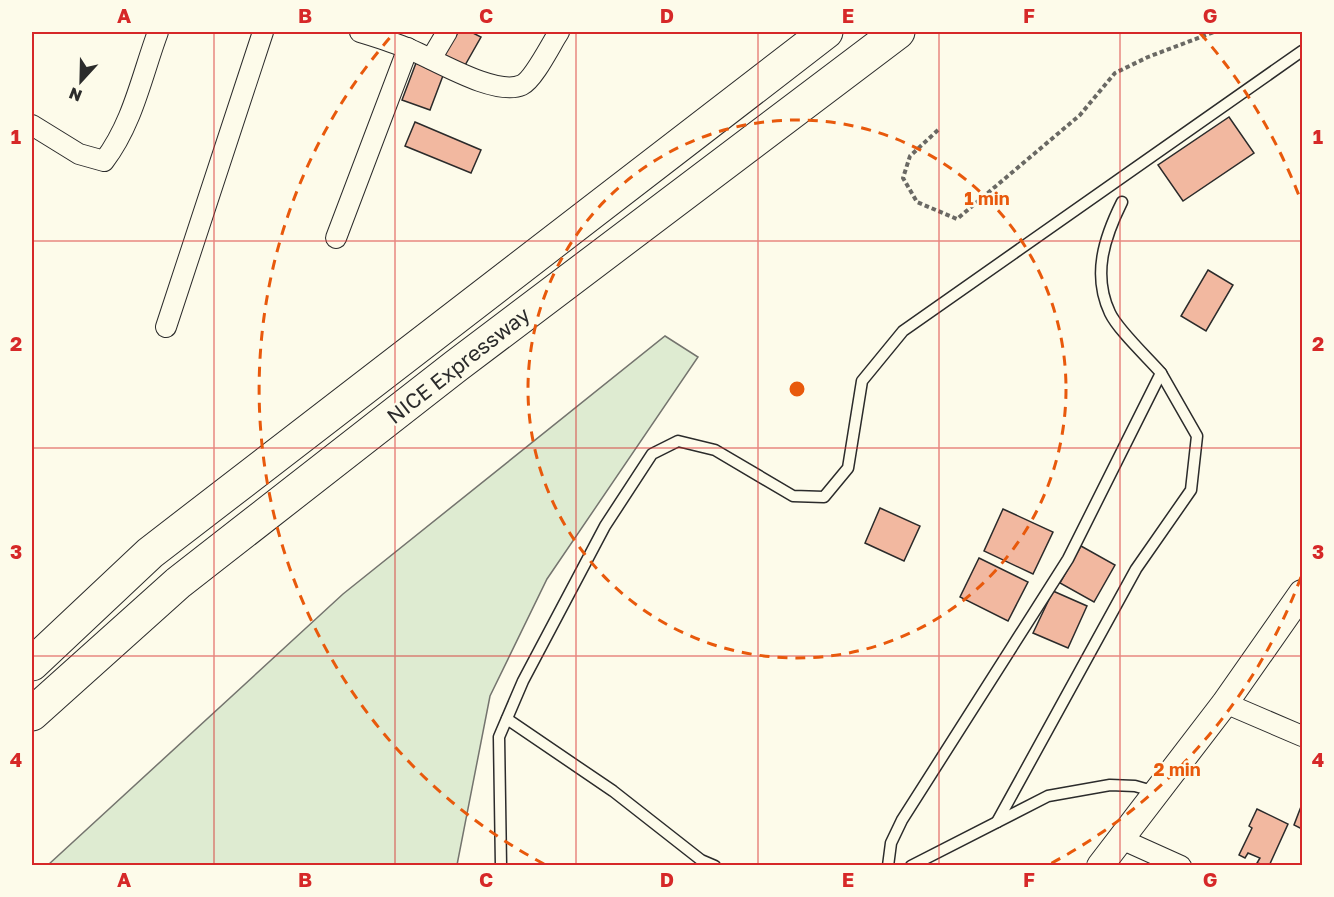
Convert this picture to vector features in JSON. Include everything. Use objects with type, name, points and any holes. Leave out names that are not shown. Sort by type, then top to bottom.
[{"type":"highway","name":"NICE Expressway","points":[[32,664],[150,553],[826,32]]},
{"type":"highway","name":"NICE Expressway","points":[[32,714],[177,583],[456,366],[898,32]]},
{"type":"street","points":[[32,125],[79,154],[104,161],[118,142],[131,115],[159,32]]},
{"type":"street","points":[[166,327],[263,32]]},
{"type":"street","points":[[360,32],[408,48],[465,76],[489,84],[523,85],[559,32]]},
{"type":"street","points":[[431,59],[447,32]]},
{"type":"street","points":[[336,238],[408,48]]},
{"type":"street","points":[[1100,866],[1225,702],[1302,593]]},
{"type":"street","points":[[1225,702],[1302,736]]},
{"type":"street","points":[[1121,839],[1181,866]]},
{"type":"lane","points":[[501,866],[499,737],[523,681],[605,526],[652,454],[678,441],[715,450],[793,496],[824,498],[848,468],[862,381],[903,331],[1302,51]]},
{"type":"lane","points":[[997,822],[1136,569],[1191,490],[1197,436],[1161,374],[1111,315],[1099,279],[1107,232],[1122,202]]},
{"type":"lane","points":[[888,866],[891,843],[902,820],[1068,559],[1161,374]]},
{"type":"lane","points":[[507,718],[613,791],[701,860],[715,866]]},
{"type":"lane","points":[[911,866],[1048,795],[1110,785],[1135,786],[1157,792]]},
{"type":"path","points":[[938,130],[910,156],[903,178],[917,202],[957,219],[1080,115],[1115,73],[1148,57],[1214,32]]},
{"type":"green space","points":[[665,336],[698,357],[547,579],[490,696],[457,865],[48,865],[343,594]]},
{"type":"building","points":[[453,32],[471,32],[481,37],[464,67],[441,53]]},
{"type":"building","points":[[416,63],[444,73],[430,110],[402,100]]},
{"type":"building","points":[[1229,117],[1254,153],[1183,201],[1158,165]]},
{"type":"building","points":[[415,122],[481,150],[471,173],[405,146]]},
{"type":"building","points":[[1208,270],[1233,285],[1206,331],[1181,316]]},
{"type":"building","points":[[880,508],[920,526],[904,561],[865,543]]},
{"type":"building","points":[[1003,509],[1053,532],[1033,574],[984,551]]},
{"type":"building","points":[[1081,546],[1115,565],[1094,602],[1060,583]]},
{"type":"building","points":[[979,558],[1028,582],[1008,621],[960,597]]},
{"type":"building","points":[[1053,591],[1087,606],[1068,648],[1033,633]]},
{"type":"building","points":[[1302,804],[1302,829],[1294,825]]},
{"type":"building","points":[[1257,809],[1288,824],[1269,866],[1257,863],[1260,858],[1248,853],[1245,858],[1239,855],[1252,828],[1249,826]]}]
